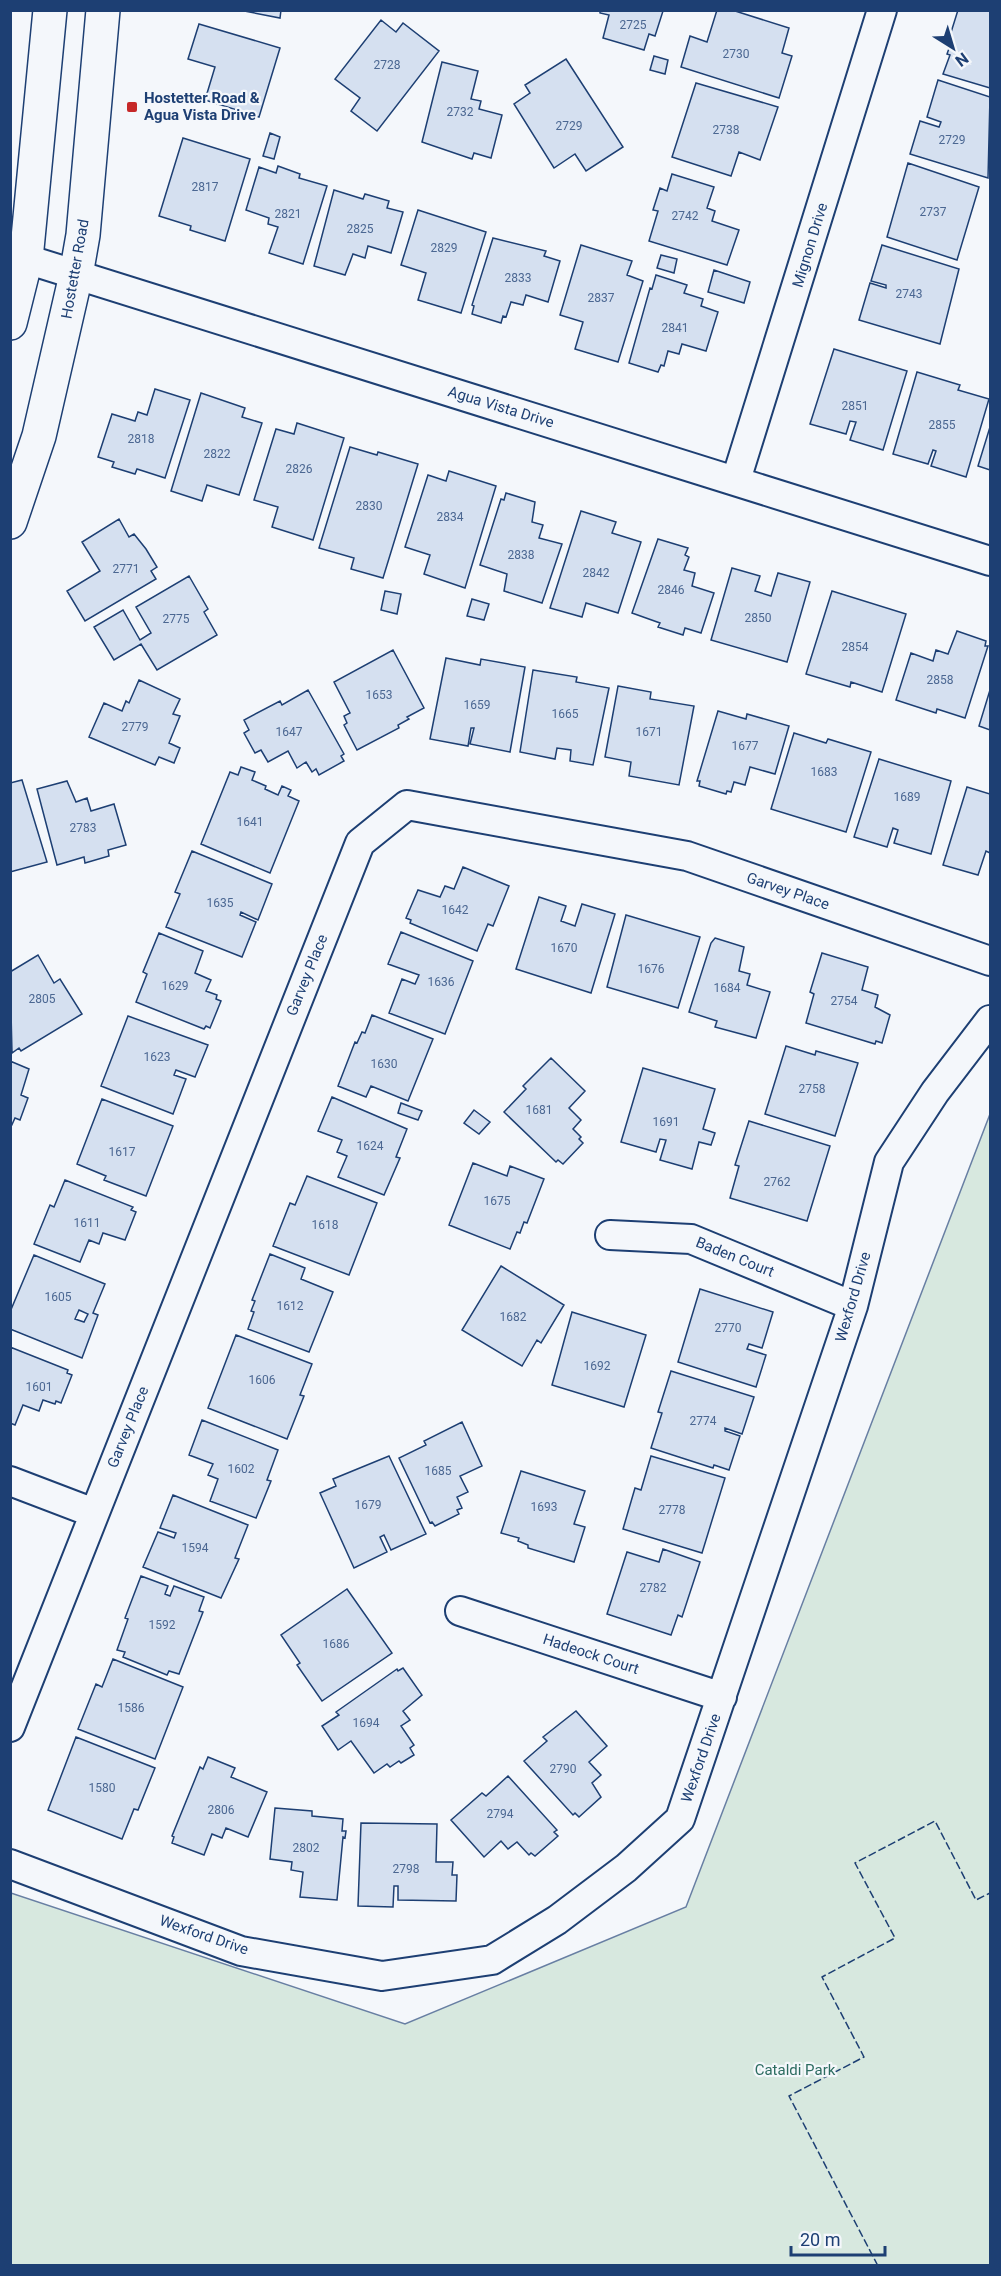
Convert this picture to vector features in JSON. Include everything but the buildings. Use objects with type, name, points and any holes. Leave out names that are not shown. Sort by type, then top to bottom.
[{"type":"main road","points":[[10,323],[50,10]]},
{"type":"main road","name":"Hostetter Road","points":[[10,522],[39,436],[76,274],[83,235],[103,10]]},
{"type":"street","name":"Mignon Drive","points":[[736,480],[882,10]]},
{"type":"street","name":"Agua Vista Drive","points":[[19,256],[990,561]]},
{"type":"street","name":"Garvey Place","points":[[10,1727],[360,843],[407,805],[687,856],[990,961]]},
{"type":"street","name":"Wexford Drive","points":[[10,1864],[241,1951],[382,1976],[492,1960],[557,1920],[626,1868],[680,1819],[853,1306],[889,1162],[935,1092],[990,1020]]},
{"type":"street","name":"Baden Court","points":[[610,1235],[692,1239],[853,1306]]},
{"type":"street","points":[[10,1482],[94,1513]]},
{"type":"street","name":"Hadeock Court","points":[[460,1611],[722,1697]]},
{"type":"green space","name":"Cataldi Park","points":[[990,1114],[990,2265],[11,2265],[11,1893],[405,2024],[686,1907]]},
{"type":"fence","points":[[878,2266],[789,2096],[864,2057],[822,1977],[895,1938],[855,1863],[935,1821],[976,1900],[990,1893]]},
{"type":"place","name":"Hostetter Road & Agua Vista Drive","points":[[132,107]]}]
